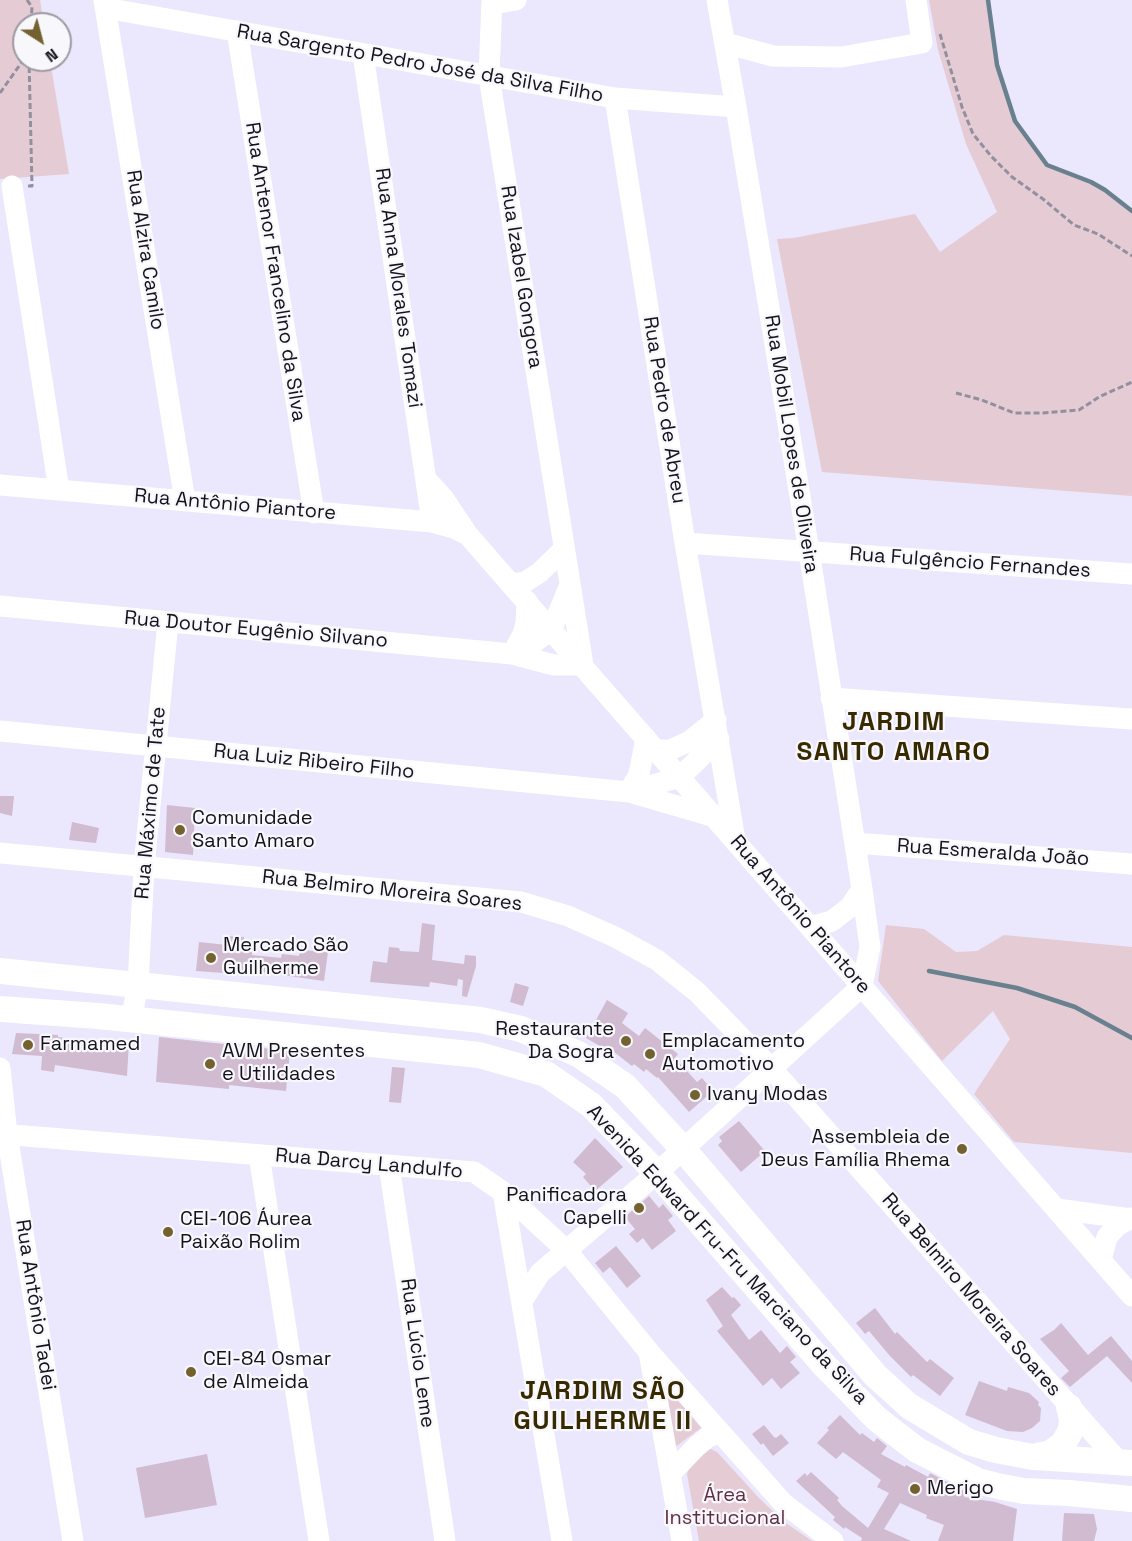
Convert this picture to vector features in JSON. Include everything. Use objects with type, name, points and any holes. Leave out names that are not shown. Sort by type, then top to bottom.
[{"type":"main road","name":"Avenida Edward Fru-Fru Marciano da Silva","points":[[0,971],[481,1020],[521,1029],[578,1054],[625,1086],[683,1149],[875,1375],[909,1406],[969,1442],[1033,1457],[1125,1462]]},
{"type":"main road","name":"Avenida Edward Fru-Fru Marciano da Silva","points":[[0,1009],[98,1016],[479,1055],[546,1074],[591,1105],[657,1173],[824,1365],[877,1419],[917,1450],[978,1480],[1002,1487],[1024,1491],[1118,1498]]},
{"type":"main road","points":[[1033,1457],[1051,1454],[1063,1444],[1071,1430],[1072,1411]]},
{"type":"main road","points":[[1090,1460],[1088,1473],[1092,1486],[1118,1498],[1129,1489],[1130,1475],[1125,1462]]},
{"type":"street","points":[[493,2],[516,0]]},
{"type":"street","name":"Rua Mobil Lopes de Oliveira","points":[[717,0],[809,552],[862,889],[870,947],[862,986]]},
{"type":"street","points":[[725,43],[773,56],[841,57],[922,43],[916,0]]},
{"type":"street","name":"Rua Izabel Gongora","points":[[493,2],[489,76],[583,666]]},
{"type":"street","name":"Rua Sargento Pedro José da Silva Filho","points":[[105,4],[237,31],[615,98],[736,107]]},
{"type":"street","name":"Rua Alzira Camilo","points":[[105,4],[185,501]]},
{"type":"street","name":"Rua Antenor Francelino da Silva","points":[[237,31],[314,513]]},
{"type":"street","name":"Rua Anna Morales Tomazi","points":[[363,54],[432,522]]},
{"type":"street","name":"Rua Pedro de Abreu","points":[[615,98],[685,543],[735,840]]},
{"type":"street","points":[[12,186],[59,490]]},
{"type":"street","name":"Rua Antônio Piantore","points":[[426,479],[444,499],[468,535],[1132,1296]]},
{"type":"street","name":"Rua Antônio Piantore","points":[[0,484],[432,522],[454,528],[468,535]]},
{"type":"street","name":"Rua Fulgêncio Fernandes","points":[[685,543],[1132,574]]},
{"type":"street","points":[[512,584],[525,582],[539,573],[564,549]]},
{"type":"street","points":[[512,654],[524,650],[552,629],[570,583]]},
{"type":"street","points":[[512,654],[523,634],[527,601]]},
{"type":"street","name":"Rua Doutor Eugênio Silvano","points":[[0,606],[512,654],[554,666],[583,666]]},
{"type":"street","name":"Rua Máximo de Tate","points":[[138,985],[144,867],[168,622]]},
{"type":"street","points":[[831,698],[1132,719]]},
{"type":"street","points":[[629,792],[651,744],[670,750],[717,730]]},
{"type":"street","points":[[680,777],[717,730]]},
{"type":"street","name":"Rua Luiz Ribeiro Filho","points":[[0,731],[629,792],[715,817]]},
{"type":"street","name":"Rua Luiz Ribeiro Filho","points":[[629,792],[680,777]]},
{"type":"street","name":"Rua Esmeralda João","points":[[855,843],[1132,864]]},
{"type":"street","name":"Rua Belmiro Moreira Soares","points":[[0,853],[521,902],[568,916],[615,937],[657,960],[697,992],[771,1068],[1072,1411],[1125,1462]]},
{"type":"street","points":[[810,927],[832,921],[850,907],[862,889]]},
{"type":"street","points":[[131,1020],[138,985]]},
{"type":"street","points":[[522,1301],[540,1273],[657,1173],[862,986]]},
{"type":"street","name":"Rua Antônio Tadei","points":[[0,1068],[4,1134],[73,1541]]},
{"type":"street","name":"Rua Darcy Landulfo","points":[[4,1134],[474,1172],[503,1192],[566,1250],[649,1352],[783,1503],[833,1541]]},
{"type":"street","points":[[259,1155],[319,1541]]},
{"type":"street","name":"Rua Lúcio Leme","points":[[389,1165],[445,1541]]},
{"type":"street","points":[[503,1192],[562,1541]]},
{"type":"street","points":[[1058,1209],[1132,1218]]},
{"type":"street","points":[[1101,1260],[1107,1237],[1117,1226],[1132,1218]]},
{"type":"street","points":[[649,1352],[682,1541]]},
{"type":"street","name":"Rua Belmiro Moreira Soares","points":[[1072,1411],[1090,1460]]},
{"type":"street","points":[[670,1473],[697,1446],[708,1437],[720,1432]]},
{"type":"path","points":[[938,28],[962,107],[973,134],[991,156],[1012,177],[1074,225],[1098,234],[1132,256]]},
{"type":"path","points":[[0,93],[15,72]]},
{"type":"path","points":[[12,186],[32,186],[29,72]]},
{"type":"path","points":[[956,393],[982,400],[1014,413],[1043,413],[1079,410],[1099,397],[1132,382]]},
{"type":"green space","points":[[0,0],[40,0],[42,12],[12,12],[12,72],[52,72],[69,174],[0,179]]},
{"type":"green space","points":[[929,0],[988,0],[997,65],[1015,121],[1047,165],[1091,182],[1132,211],[1132,496],[822,472],[777,239],[794,238],[915,214],[940,252],[997,212],[966,144],[938,50]]},
{"type":"green space","points":[[886,925],[924,929],[956,952],[977,951],[1004,935],[1132,947],[1132,1153],[1014,1142],[974,1094],[1010,1039],[993,1011],[942,1061],[878,981]]},
{"type":"green space","points":[[663,1380],[701,1428],[675,1447]]},
{"type":"green space","name":"Área Institucional","points":[[704,1449],[717,1452],[783,1521],[812,1541],[699,1541],[687,1474],[690,1465]]},
{"type":"building","points":[[0,796],[14,796],[12,816],[0,813]]},
{"type":"building","name":"Comunidade Santo Amaro","points":[[167,805],[195,808],[193,855],[165,852]]},
{"type":"building","points":[[72,822],[99,828],[96,843],[69,840]]},
{"type":"building","points":[[422,923],[435,925],[432,960],[464,964],[465,955],[476,956],[476,966],[467,997],[462,996],[463,980],[458,979],[457,986],[430,982],[429,987],[370,982],[373,961],[387,963],[389,947],[399,948],[400,951],[419,952]]},
{"type":"building","points":[[228,936],[244,937],[243,951],[252,952],[252,955],[281,958],[282,954],[299,956],[300,950],[328,952],[324,981],[254,971],[254,973],[224,970],[224,973],[196,971],[199,942],[227,945]]},
{"type":"building","points":[[515,983],[529,987],[523,1006],[510,1002]]},
{"type":"building","points":[[607,1000],[628,1013],[622,1023],[639,1036],[645,1028],[678,1054],[675,1058],[697,1082],[702,1078],[713,1091],[689,1112],[658,1077],[646,1069],[644,1072],[634,1064],[632,1066],[609,1048],[607,1050],[586,1038]]},
{"type":"building","points":[[16,1033],[58,1035],[58,1037],[103,1044],[103,1040],[129,1042],[127,1076],[55,1065],[54,1072],[41,1070],[42,1056],[12,1054]]},
{"type":"building","points":[[159,1037],[233,1045],[232,1050],[262,1053],[262,1048],[290,1051],[286,1091],[229,1085],[229,1089],[156,1082]]},
{"type":"building","points":[[392,1067],[405,1068],[401,1103],[389,1102]]},
{"type":"building","points":[[739,1121],[765,1151],[741,1172],[718,1145],[722,1141],[719,1137]]},
{"type":"building","points":[[595,1138],[623,1167],[595,1191],[583,1177],[586,1174],[573,1162]]},
{"type":"building","points":[[649,1196],[659,1208],[663,1204],[673,1216],[668,1220],[676,1231],[652,1250],[643,1238],[637,1243],[629,1234],[635,1229],[625,1217]]},
{"type":"building","points":[[616,1246],[641,1276],[627,1288],[610,1267],[603,1273],[595,1263]]},
{"type":"building","points":[[722,1287],[741,1305],[731,1315],[749,1340],[761,1330],[780,1353],[787,1346],[796,1357],[790,1362],[800,1373],[781,1389],[772,1378],[763,1386],[717,1331],[723,1326],[706,1300]]},
{"type":"building","points":[[875,1308],[895,1334],[897,1332],[927,1362],[930,1359],[954,1378],[940,1396],[913,1375],[911,1377],[869,1331],[865,1334],[856,1323]]},
{"type":"building","points":[[1061,1323],[1088,1355],[1111,1336],[1132,1361],[1132,1383],[1107,1356],[1070,1387],[1061,1378],[1069,1371],[1040,1339]]},
{"type":"building","points":[[979,1381],[1007,1391],[1008,1387],[1029,1393],[1039,1402],[1040,1421],[1023,1432],[1007,1431],[965,1415]]},
{"type":"building","points":[[840,1415],[860,1435],[862,1433],[874,1442],[877,1438],[887,1446],[881,1454],[905,1467],[906,1465],[928,1477],[930,1473],[966,1492],[964,1497],[995,1502],[1017,1509],[1013,1541],[938,1541],[944,1525],[900,1503],[884,1529],[911,1541],[861,1541],[862,1538],[845,1527],[844,1529],[833,1520],[835,1517],[796,1481],[805,1473],[807,1476],[811,1472],[839,1498],[837,1500],[842,1506],[868,1528],[889,1493],[877,1487],[881,1480],[843,1452],[836,1459],[817,1443]]},
{"type":"building","points":[[764,1425],[774,1437],[781,1434],[789,1443],[773,1456],[752,1434]]},
{"type":"building","points":[[207,1454],[217,1505],[145,1518],[136,1468]]},
{"type":"building","points":[[1064,1513],[1094,1514],[1097,1529],[1094,1541],[1062,1541]]},
{"type":"waterway","points":[[988,0],[997,65],[1015,121],[1047,165],[1091,182],[1132,211]]},
{"type":"waterway","points":[[929,971],[1017,988],[1075,1007],[1132,1038]]},
{"type":"place","name":"Comunidade Santo Amaro","points":[[180,830]]},
{"type":"place","name":"Mercado São Guilherme","points":[[211,958]]},
{"type":"place","name":"Restaurante Da Sogra","points":[[626,1041]]},
{"type":"place","name":"Farmamed","points":[[28,1045]]},
{"type":"place","name":"Emplacamento Automotivo","points":[[650,1054]]},
{"type":"place","name":"AVM Presentes e Utilidades","points":[[210,1064]]},
{"type":"place","name":"Ivany Modas","points":[[695,1095]]},
{"type":"place","name":"Assembleia de Deus Família Rhema","points":[[962,1149]]},
{"type":"place","name":"Panificadora Capelli","points":[[639,1208]]},
{"type":"place","name":"CEI-106 Áurea Paixão Rolim","points":[[168,1232]]},
{"type":"place","name":"CEI-84 Osmar de Almeida","points":[[191,1372]]},
{"type":"place","name":"Merigo","points":[[915,1489]]},
{"type":"district","name":"JARDIM SANTO AMARO","points":[[894,738]]},
{"type":"district","name":"JARDIM SÃO GUILHERME II","points":[[603,1407]]}]
